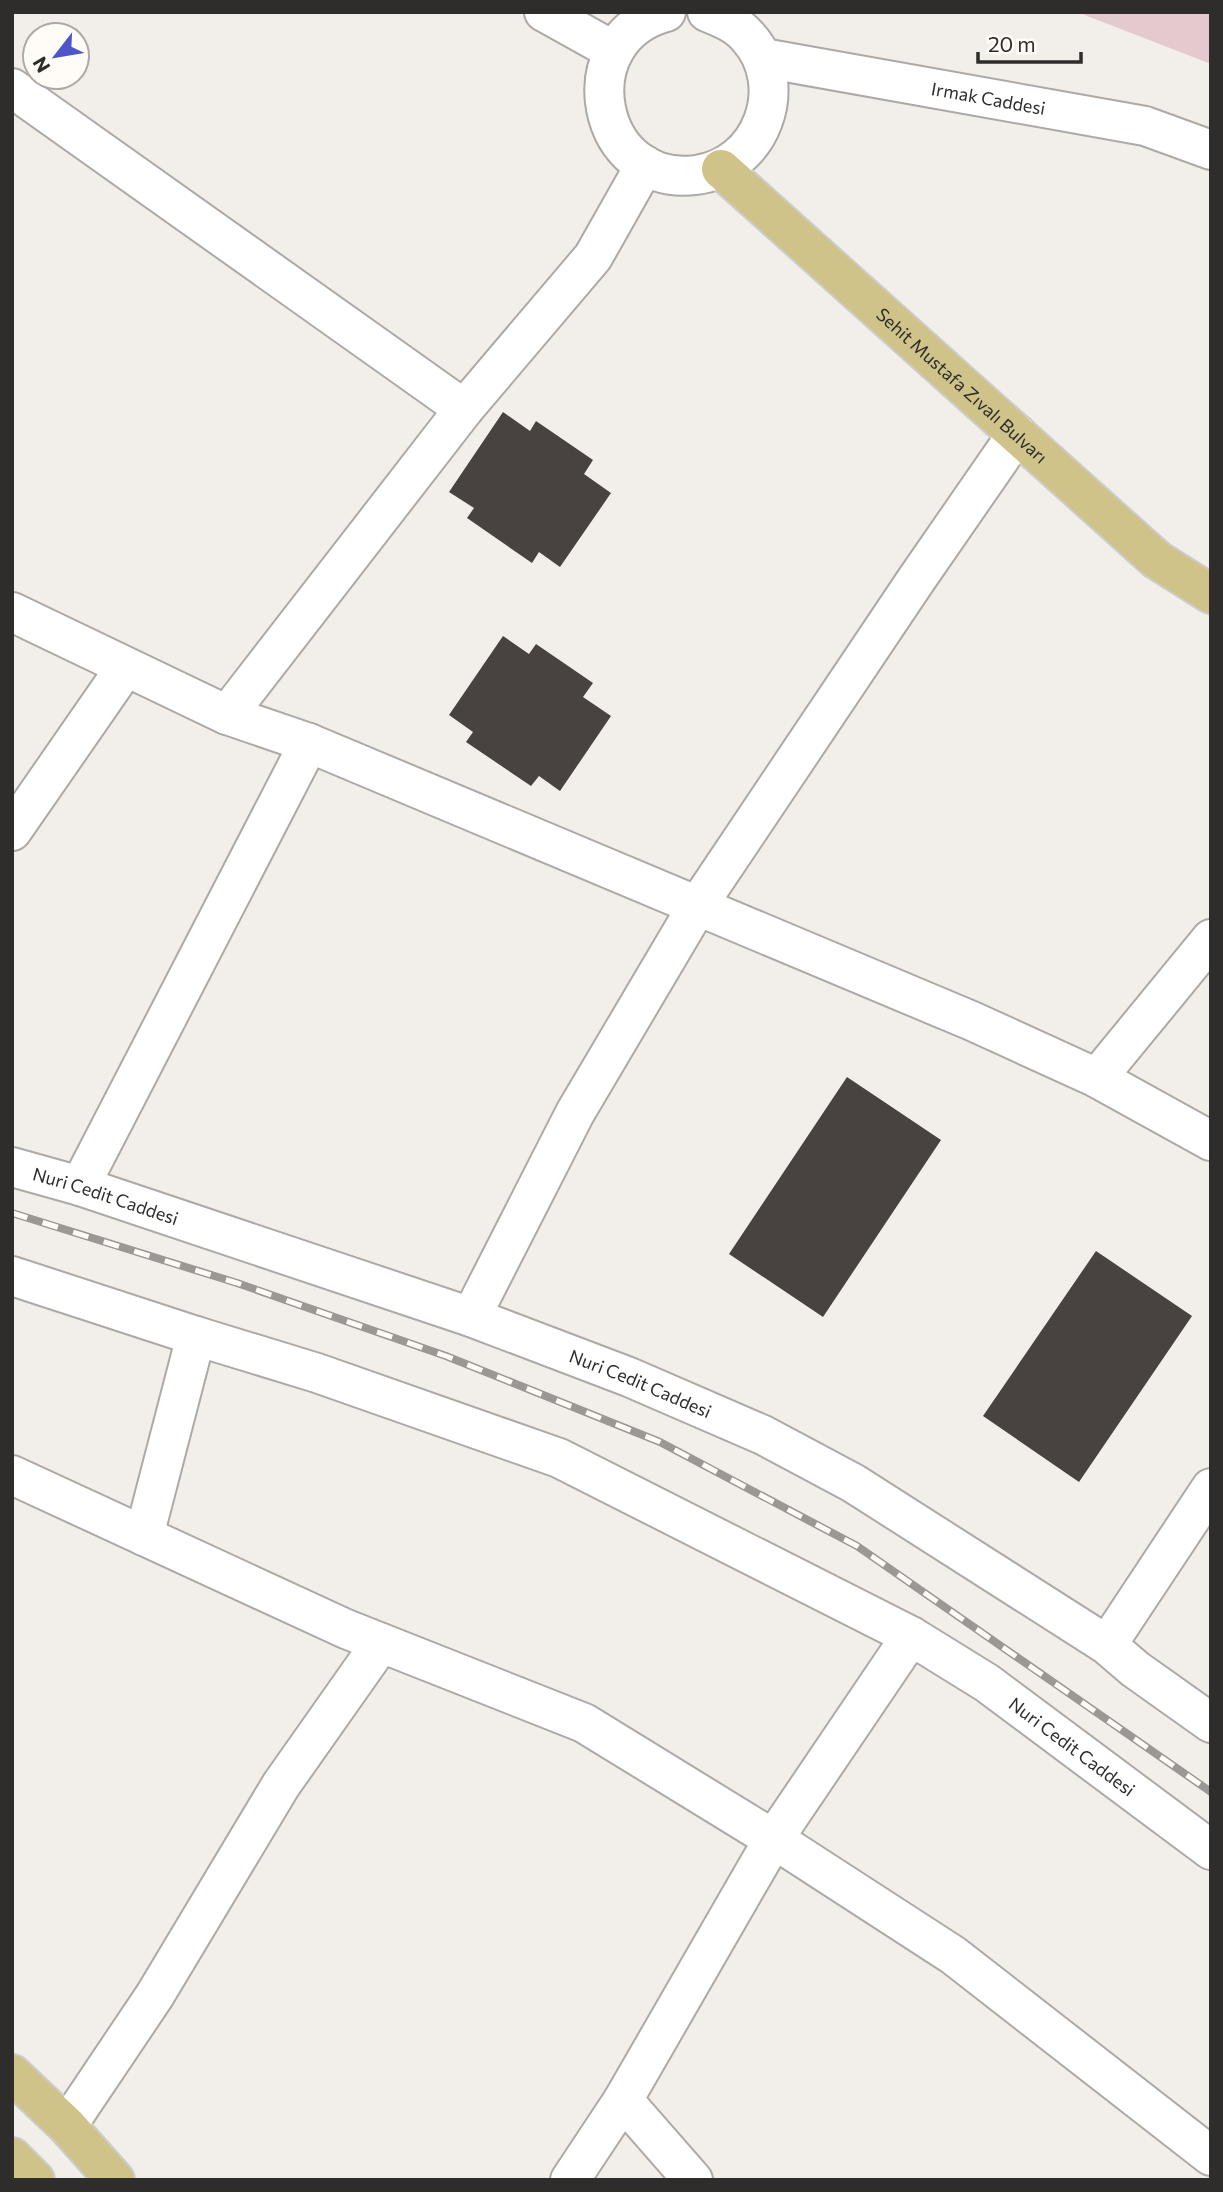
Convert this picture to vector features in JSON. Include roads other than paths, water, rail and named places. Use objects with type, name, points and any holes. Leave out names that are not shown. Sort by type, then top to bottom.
[{"type":"main road","name":"Sehit Mustafa Zıvalı Bulvarı","points":[[721,169],[1157,560],[1211,594]]},
{"type":"main road","points":[[12,2074],[67,2126],[115,2180]]},
{"type":"main road","points":[[12,2157],[35,2180]]},
{"type":"street","points":[[544,12],[614,51]]},
{"type":"street","points":[[666,12],[652,16],[630,30],[614,51],[605,75],[603,101],[610,127],[624,149],[645,165],[670,174],[696,176],[721,169],[743,154],[759,134],[768,110],[769,97],[769,84],[762,58],[748,36],[728,20],[708,12]]},
{"type":"street","name":"Irmak Caddesi","points":[[762,58],[1144,126],[1211,150]]},
{"type":"street","points":[[12,88],[464,409]]},
{"type":"street","points":[[227,715],[464,409],[593,257],[645,165]]},
{"type":"street","points":[[471,1317],[575,1112],[698,905],[1017,434]]},
{"type":"street","points":[[12,612],[227,715],[309,743],[972,1021],[1097,1078],[1211,1141]]},
{"type":"street","points":[[12,831],[125,668]]},
{"type":"street","points":[[80,1186],[309,743]]},
{"type":"street","points":[[1097,1078],[1211,939]]},
{"type":"street","name":"Nuri Cedit Caddesi","points":[[12,1167],[80,1186],[471,1317],[629,1377],[764,1435],[853,1483],[1107,1645],[1135,1669],[1211,1723]]},
{"type":"street","name":"Nuri Cedit Caddesi","points":[[12,1276],[317,1373],[559,1458],[911,1636],[987,1683],[1211,1850]]},
{"type":"street","points":[[145,1536],[197,1336]]},
{"type":"street","points":[[12,1475],[381,1643],[584,1723],[953,1955],[1211,2156]]},
{"type":"street","points":[[1107,1645],[1211,1488]]},
{"type":"street","points":[[570,2180],[623,2100],[773,1840],[911,1636]]},
{"type":"street","points":[[67,2126],[155,1995],[281,1785],[381,1643]]},
{"type":"street","points":[[623,2100],[693,2180]]},
{"type":"railway","points":[[12,1213],[237,1283],[446,1356],[660,1442],[857,1546],[1211,1792]]}]
